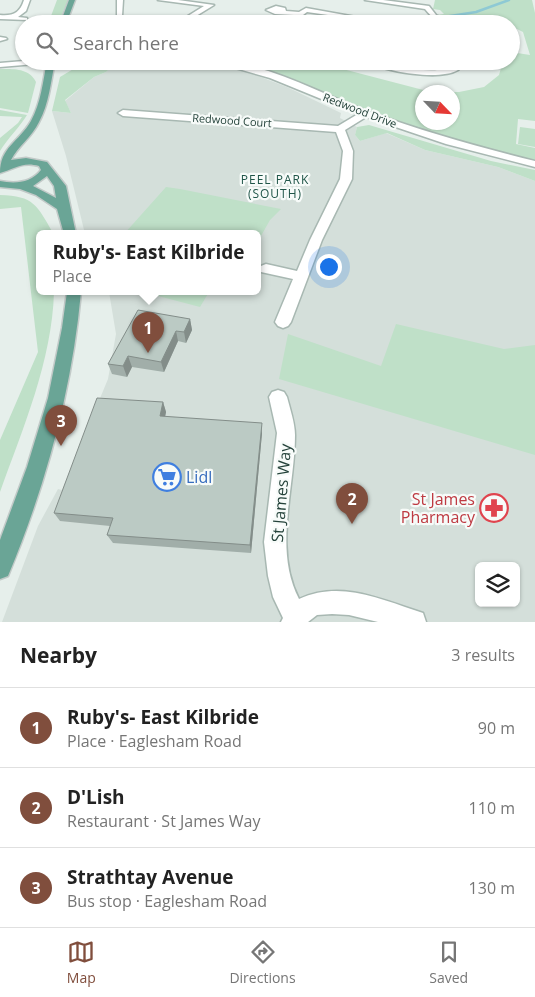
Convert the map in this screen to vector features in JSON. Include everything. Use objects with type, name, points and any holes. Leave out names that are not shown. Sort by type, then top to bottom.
[{"type":"main road","points":[[66,15],[72,0]]},
{"type":"main road","points":[[2,168],[15,144],[34,124],[49,70]]},
{"type":"main road","points":[[25,135],[26,151],[57,178],[63,189],[64,208],[69,230]]},
{"type":"main road","points":[[2,168],[25,161],[42,166]]},
{"type":"main road","points":[[8,186],[35,181],[45,174],[42,166]]},
{"type":"main road","points":[[8,186],[40,193],[64,208]]},
{"type":"main road","points":[[0,568],[34,478],[53,415],[72,327],[74,295]]},
{"type":"street","points":[[16,15],[24,10],[27,0]]},
{"type":"street","points":[[119,15],[120,0]]},
{"type":"street","points":[[194,15],[210,6],[216,0]]},
{"type":"street","points":[[368,0],[427,7],[433,15]]},
{"type":"street","points":[[427,7],[430,0]]},
{"type":"street","points":[[161,2],[210,6]]},
{"type":"street","points":[[283,11],[299,14],[304,10],[310,10],[346,15]]},
{"type":"street","points":[[0,17],[15,18]]},
{"type":"street","points":[[0,65],[15,64]]},
{"type":"street","name":"Redwood Drive","points":[[253,70],[424,135],[535,164]]},
{"type":"street","points":[[406,70],[430,72],[451,70]]},
{"type":"street","name":"Redwood Court","points":[[123,113],[340,129]]},
{"type":"street","points":[[283,322],[300,276],[346,179],[348,150],[342,139],[340,129],[365,114]]},
{"type":"street","points":[[266,269],[300,276]]},
{"type":"street","name":"St James Way","points":[[278,397],[286,433],[276,542],[279,576],[294,619]]},
{"type":"street","points":[[294,619],[312,606],[343,601],[370,607],[414,622]]},
{"type":"shaded area","points":[[108,70],[245,71],[287,87],[341,113],[340,118],[357,127],[355,135],[360,141],[386,133],[425,150],[498,167],[535,181],[535,622],[2,622],[38,526],[58,489],[62,490],[108,379],[116,334],[110,295],[261,295],[261,230],[84,230],[66,156],[52,111],[71,113],[65,101],[94,77]]},
{"type":"green space","points":[[57,0],[68,0],[62,15],[51,15]]},
{"type":"green space","points":[[435,0],[532,0],[535,13],[535,121],[518,119],[516,144],[535,148],[535,160],[423,130],[460,130],[460,92],[484,87],[499,75],[500,70],[520,70],[520,53],[530,55],[523,32],[520,30],[520,15],[437,15],[444,14],[440,10],[433,9]]},
{"type":"green space","points":[[0,69],[15,69],[33,77],[36,82],[28,113],[0,108]]},
{"type":"green space","points":[[72,70],[108,70],[94,77],[65,100],[71,113],[52,111],[60,77]]},
{"type":"green space","points":[[260,70],[347,70],[415,88],[415,128]]},
{"type":"green space","points":[[0,110],[27,115],[0,151],[0,138],[18,123],[22,117],[0,116]]},
{"type":"green space","points":[[369,125],[491,161],[535,170],[535,181],[498,167],[425,150],[387,133],[360,141],[355,135],[357,127]]},
{"type":"green space","points":[[520,127],[535,129],[535,147],[518,144]]},
{"type":"green space","points":[[166,187],[281,209],[270,220],[261,236],[261,230],[128,230]]},
{"type":"green space","points":[[0,195],[20,197],[33,204],[43,215],[51,230],[36,230],[36,295],[54,295],[52,318],[42,369],[27,419],[0,492],[0,440],[38,352],[21,207],[0,209]]},
{"type":"green space","points":[[154,295],[207,295],[200,307]]},
{"type":"green space","points":[[396,324],[504,349],[535,345],[535,455],[279,379],[288,334],[381,366]]},
{"type":"building","points":[[138,310],[190,319],[184,332],[176,331],[161,362],[128,356],[123,366],[108,364]]},
{"type":"building","name":"Lidl","points":[[97,398],[163,402],[160,416],[262,423],[250,545],[107,535],[113,518],[54,513]]},
{"type":"waterway","points":[[457,15],[476,12],[509,0]]},
{"type":"place","name":"Ruby's- East Kilbride","points":[[148,353]]},
{"type":"place","name":"Strathtay Avenue","points":[[61,446]]},
{"type":"place","name":"Lidl","points":[[167,477]]},
{"type":"place","name":"St James Pharmacy","points":[[494,508]]},
{"type":"place","name":"D'Lish","points":[[352,524]]},
{"type":"district","name":"PEEL PARK (SOUTH)","points":[[275,186]]}]
